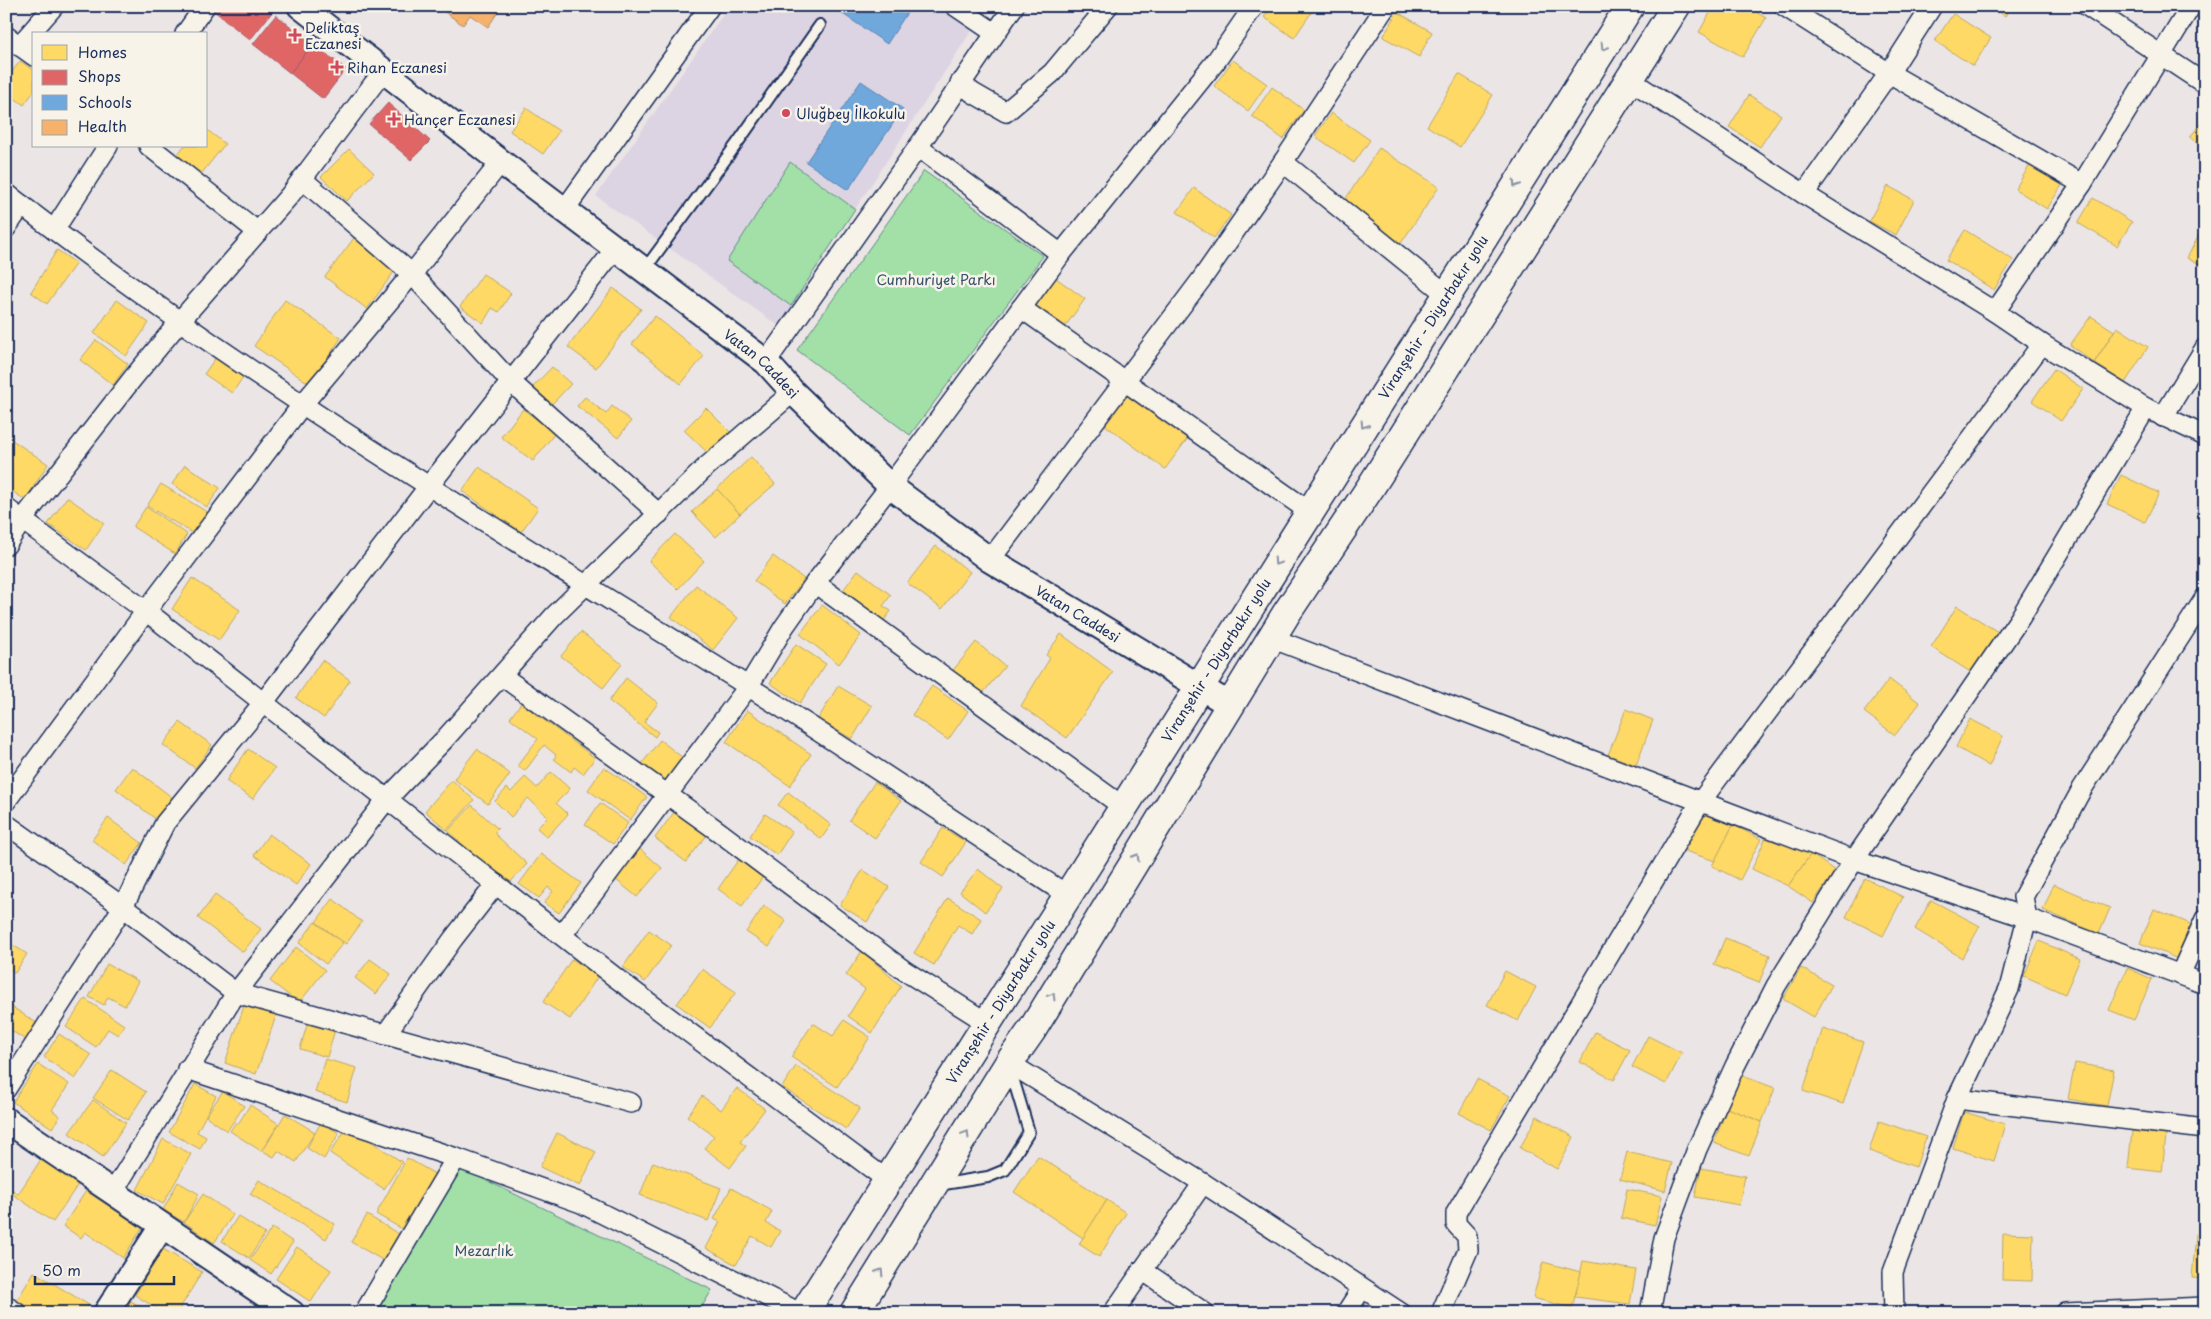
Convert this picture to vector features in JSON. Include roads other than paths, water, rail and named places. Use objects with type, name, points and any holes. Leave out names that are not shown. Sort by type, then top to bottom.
[{"type":"main road","name":"Viranşehir - Diyarbakır yolu","points":[[802,1313],[1630,6]]},
{"type":"main road","points":[[854,1313],[1009,1062],[1032,1030],[1271,638],[1370,488],[1676,6]]},
{"type":"street","points":[[20,46],[54,6]]},
{"type":"street","points":[[186,32],[205,6]]},
{"type":"street","name":"Vatan Caddesi","points":[[300,6],[501,162],[766,362],[793,392],[890,486],[990,560],[1230,705]]},
{"type":"street","points":[[565,209],[710,6]]},
{"type":"street","points":[[955,6],[995,33]]},
{"type":"street","points":[[766,362],[918,147],[960,82],[1014,6]]},
{"type":"street","points":[[960,82],[973,94],[1006,112],[1052,73],[1108,6]]},
{"type":"street","points":[[562,935],[748,687],[784,627],[815,583],[890,486],[1061,254],[1216,61],[1254,6]]},
{"type":"street","points":[[990,560],[1201,280],[1283,162],[1386,6]]},
{"type":"street","points":[[1784,6],[1889,73],[2082,184]]},
{"type":"street","points":[[1804,194],[1889,73],[1932,6]]},
{"type":"street","points":[[2087,6],[2205,84]]},
{"type":"street","points":[[1995,312],[2082,184],[2191,6]]},
{"type":"street","points":[[6,545],[23,519],[180,320],[302,179],[384,70]]},
{"type":"street","points":[[1630,80],[1804,194],[1995,312],[2042,344],[2146,408],[2205,436]]},
{"type":"street","points":[[918,147],[1061,254]]},
{"type":"street","points":[[54,230],[107,148]]},
{"type":"street","points":[[151,148],[258,232]]},
{"type":"street","points":[[6,801],[146,611],[302,405],[412,274],[501,162]]},
{"type":"street","points":[[1283,162],[1446,294]]},
{"type":"street","points":[[302,179],[412,274],[511,382],[659,514]]},
{"type":"street","points":[[6,194],[180,320],[302,405],[748,687],[1067,894]]},
{"type":"street","points":[[6,228],[22,206]]},
{"type":"street","points":[[6,1090],[123,907],[165,823],[263,703],[429,486],[616,248]]},
{"type":"street","points":[[1021,308],[1310,512]]},
{"type":"street","points":[[1441,1313],[1468,1250],[1467,1236],[1456,1224],[1456,1213],[1702,801],[2042,344]]},
{"type":"street","points":[[2163,417],[2205,348]]},
{"type":"street","points":[[113,1192],[187,1069],[236,993],[386,799],[443,742],[554,616],[706,467],[793,392]]},
{"type":"street","points":[[1650,1313],[1664,1238],[1697,1149],[1735,1066],[1776,986],[1854,860],[2020,618],[2146,408]]},
{"type":"street","points":[[6,508],[146,611],[616,978],[887,1180]]},
{"type":"street","points":[[815,583],[1122,806]]},
{"type":"street","points":[[1894,1313],[1893,1272],[1957,1099],[2010,989],[2027,918],[2023,897],[2082,789],[2205,598]]},
{"type":"street","points":[[1271,638],[1854,860],[2027,918],[2205,984]]},
{"type":"street","points":[[502,676],[718,831],[905,971],[986,1022]]},
{"type":"street","points":[[6,824],[123,907],[236,993],[631,1104]]},
{"type":"street","points":[[385,1035],[453,939],[496,884]]},
{"type":"street","points":[[2180,975],[2205,919]]},
{"type":"street","points":[[1009,1062],[1203,1183],[1401,1313]]},
{"type":"street","points":[[187,1069],[456,1158],[581,1203],[802,1313]]},
{"type":"street","points":[[1957,1099],[2205,1129]]},
{"type":"street","points":[[6,1120],[292,1313]]},
{"type":"street","points":[[364,1313],[456,1158]]},
{"type":"street","points":[[1113,1313],[1203,1183]]},
{"type":"street","points":[[106,1313],[162,1226]]},
{"type":"street","points":[[1142,1270],[1205,1313]]},
{"type":"street","points":[[1346,1313],[1362,1288]]},
{"type":"street","points":[[6,1306],[17,1313]]},
{"type":"street","points":[[2065,1313],[2205,1307]]},
{"type":"lane","points":[[646,270],[736,146],[820,25]]},
{"type":"lane","points":[[934,1185],[988,1177],[1005,1170],[1024,1139],[1028,1132],[1009,1062]]},
{"type":"place","name":"Deliktaş Eczanesi","points":[[295,35]]},
{"type":"place","name":"Rihan Eczanesi","points":[[337,67]]},
{"type":"place","name":"Uluğbey İlkokulu","points":[[786,113]]},
{"type":"place","name":"Hançer Eczanesi","points":[[394,119]]},
{"type":"park label","name":"Cumhuriyet Parkı","points":[[936,279]]},
{"type":"park label","name":"Mezarlık","points":[[484,1250]]}]
